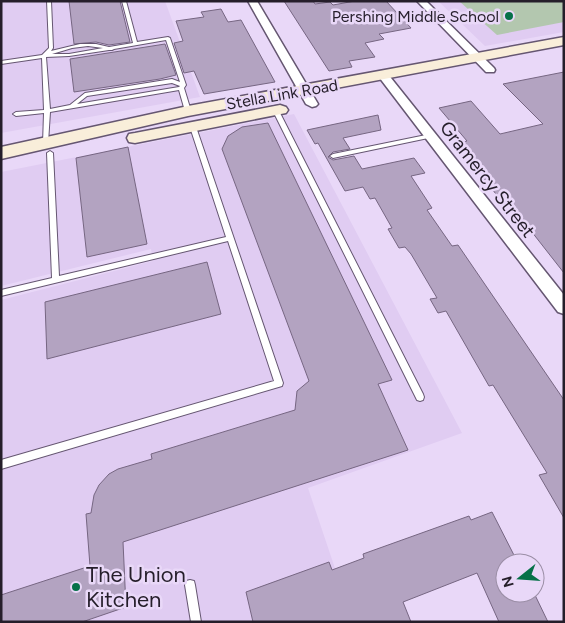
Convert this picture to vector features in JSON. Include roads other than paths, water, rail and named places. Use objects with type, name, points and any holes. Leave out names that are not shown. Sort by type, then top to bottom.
[{"type":"main road","name":"Stella Link Road","points":[[1,161],[48,148],[308,97],[383,75],[562,42]]},
{"type":"main road","points":[[472,74],[496,69]]},
{"type":"main road","name":"Stella Link Road","points":[[191,119],[276,111],[308,97],[334,99],[417,84]]},
{"type":"main road","name":"Stella Link Road","points":[[1,153],[48,148]]},
{"type":"street","points":[[252,1],[308,97]]},
{"type":"street","points":[[421,1],[477,58],[496,69]]},
{"type":"street","name":"Gramercy Street","points":[[383,75],[564,306]]},
{"type":"lane","points":[[48,1],[51,48],[44,56],[56,280]]},
{"type":"lane","points":[[124,1],[135,43]]},
{"type":"lane","points":[[1,465],[279,383],[191,119],[168,38],[69,56],[44,56]]},
{"type":"lane","points":[[1,63],[102,45],[112,49]]},
{"type":"lane","points":[[70,107],[85,95],[172,80],[182,86]]},
{"type":"lane","points":[[16,114],[47,111],[182,86]]},
{"type":"lane","points":[[276,111],[420,396]]},
{"type":"lane","points":[[334,156],[431,136]]},
{"type":"lane","points":[[1,293],[231,238]]},
{"type":"lane","points":[[190,585],[196,622]]},
{"type":"place","name":"Pershing Middle School","points":[[509,16]]},
{"type":"place","name":"The Union Kitchen","points":[[76,587]]}]
